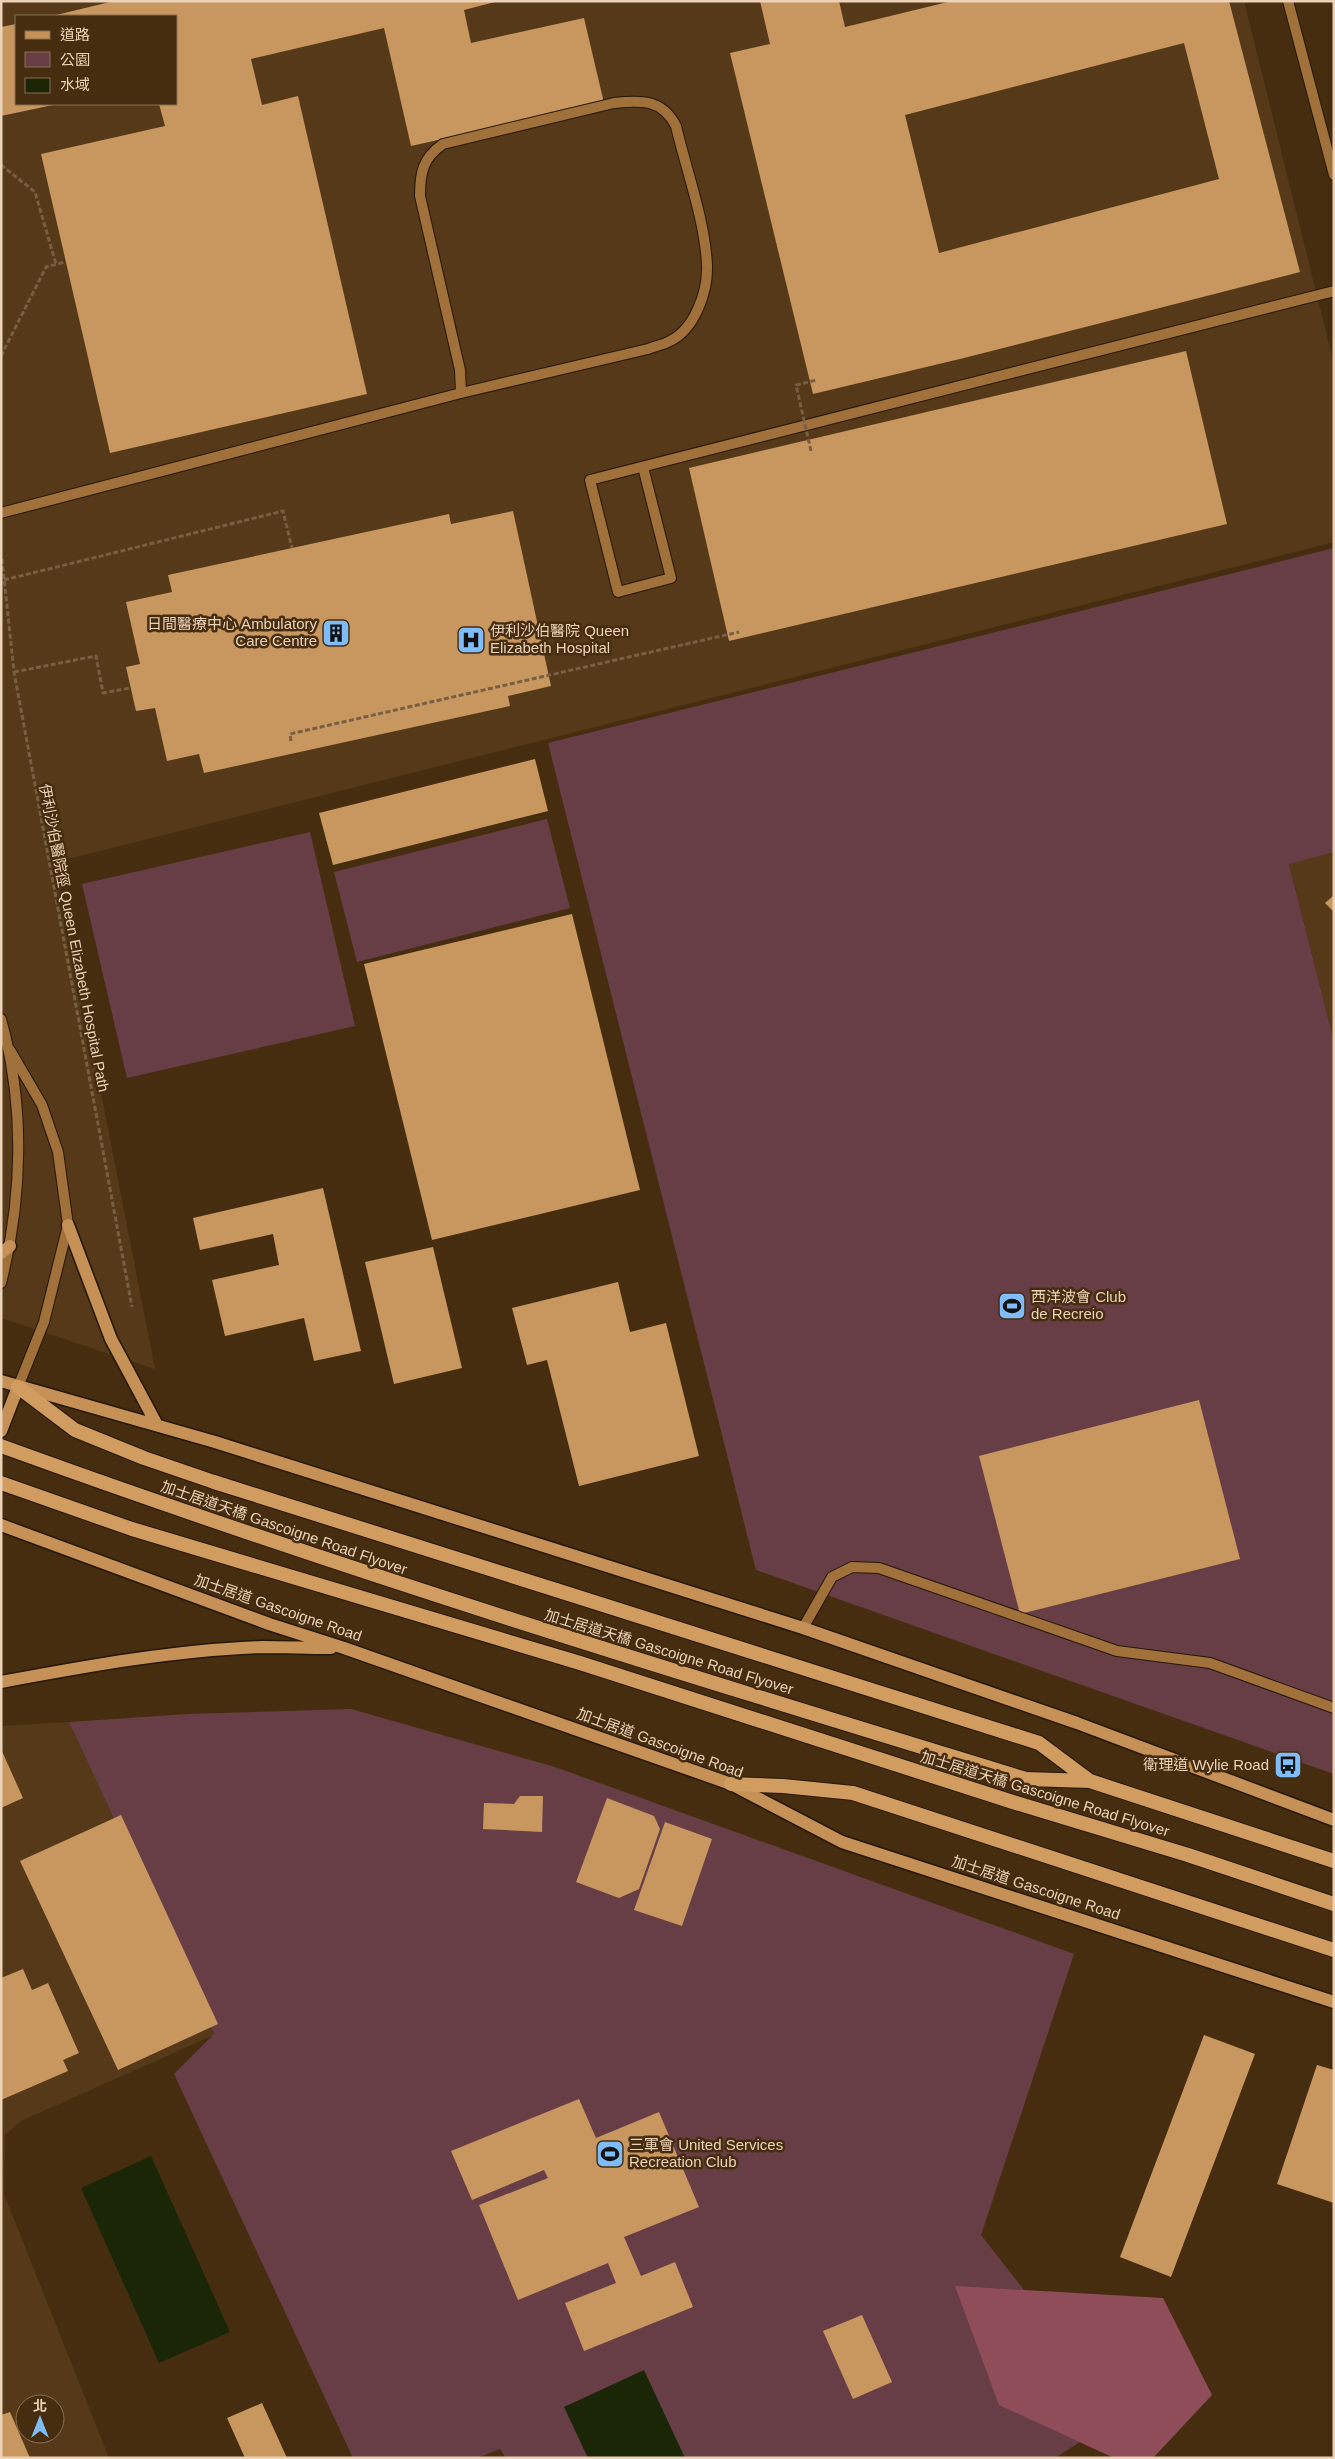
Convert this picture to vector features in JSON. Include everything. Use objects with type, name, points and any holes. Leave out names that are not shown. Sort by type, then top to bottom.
[{"type":"highway","points":[[18,1387],[75,1430],[144,1458],[214,1482],[1038,1743],[1090,1781]]},
{"type":"highway","name":"加士居道天橋 Gascoigne Road Flyover","points":[[1,1446],[144,1498],[347,1567],[597,1648],[1026,1779],[1090,1781],[1334,1861]]},
{"type":"highway","name":"加士居道天橋 Gascoigne Road Flyover","points":[[1,1483],[132,1529],[580,1663],[1334,1904]]},
{"type":"highway","points":[[731,1784],[783,1786],[853,1793],[1334,1950]]},
{"type":"main road","points":[[68,1225],[111,1339],[157,1425]]},
{"type":"main road","points":[[1,1381],[157,1425],[803,1628],[1077,1723],[1334,1820]]},
{"type":"main road","points":[[1,1431],[18,1387]]},
{"type":"main road","name":"加士居道 Gascoigne Road","points":[[1,1525],[269,1624],[344,1648],[731,1784],[842,1842],[1334,2002]]},
{"type":"main road","points":[[1,1682],[201,1652],[262,1648],[344,1648]]},
{"type":"street","points":[[1288,1],[1334,175]]},
{"type":"street","points":[[1,513],[461,393],[648,349],[671,341],[688,325],[698,308],[704,288],[706,257],[704,239],[676,126],[669,113],[661,107],[635,100],[614,102],[443,144],[430,153],[420,179],[420,196],[460,370],[461,393]]},
{"type":"street","points":[[643,467],[671,578],[618,592],[590,480],[1334,291]]},
{"type":"street","points":[[1,1019],[10,1050],[20,1149],[1,1282]]},
{"type":"street","points":[[10,1050],[42,1104],[58,1152],[68,1225],[44,1322],[18,1387]]},
{"type":"street","points":[[803,1628],[832,1577],[852,1567],[879,1568],[1117,1651],[1210,1663],[1334,1708]]},
{"type":"path","points":[[1,165],[35,192],[56,264]]},
{"type":"path","points":[[1,356],[46,267],[66,262]]},
{"type":"path","points":[[812,451],[796,385],[817,380]]},
{"type":"path","points":[[4,580],[283,511],[292,548]]},
{"type":"path","name":"伊利沙伯醫院徑 Queen Elizabeth Hospital Path","points":[[2,559],[14,672],[132,1310]]},
{"type":"path","points":[[290,741],[290,734],[739,632]]},
{"type":"path","points":[[14,672],[96,656],[103,693],[130,688]]},
{"type":"shaded area","name":"伊利沙伯醫院 Queen Elizabeth Hospital","points":[[1,1],[1244,1],[1334,364],[1334,542],[56,862],[155,1369],[1,1318]]},
{"type":"shaded area","points":[[1334,852],[1334,1042],[1289,863]]},
{"type":"shaded area","points":[[69,1722],[214,2035],[21,2121],[5,2135],[4,2194],[109,2458],[1,2458],[1,1726]]},
{"type":"shaded area","points":[[955,2286],[1163,2298],[1212,2395],[1153,2458],[1114,2458],[999,2405]]},
{"type":"green space","name":"西洋波會 Club de Recreio","points":[[1334,548],[1334,852],[1289,864],[1334,1042],[1334,1774],[756,1570],[548,743]]},
{"type":"green space","points":[[547,819],[570,908],[357,962],[334,872]]},
{"type":"green space","points":[[310,832],[355,1026],[127,1078],[82,884]]},
{"type":"green space","name":"三軍會 United Services Recreation Club","points":[[351,1709],[555,1767],[1074,1954],[981,2235],[1122,2415],[1055,2458],[506,2458],[500,2449],[477,2458],[353,2458],[174,2074],[214,2034],[69,1722],[188,1714]]},
{"type":"water","points":[[151,2156],[230,2332],[159,2363],[81,2188]]},
{"type":"water","points":[[644,2370],[685,2458],[588,2458],[564,2407]]},
{"type":"building","points":[[114,1],[499,1],[464,10],[471,43],[584,18],[604,103],[411,146],[384,28],[251,59],[262,105],[298,96],[367,394],[110,453],[41,154],[165,126],[159,105],[178,105],[178,15],[56,15]]},
{"type":"building","points":[[760,1],[839,1],[845,27],[952,1],[1229,1],[1300,272],[964,358],[813,394],[730,53],[770,44]],"holes":[[[1184,43],[1219,179],[939,253],[905,115]]]},
{"type":"building","points":[[15,24],[15,105],[53,105],[1,116],[1,27]]},
{"type":"building","points":[[1186,351],[1227,524],[729,641],[689,468]]},
{"type":"building","name":"日間醫療中心 Ambulatory Care Centre","points":[[513,511],[551,686],[508,696],[510,706],[204,773],[199,754],[167,761],[155,708],[136,711],[126,667],[140,664],[126,602],[172,592],[168,575],[449,514],[451,524]]},
{"type":"building","points":[[535,759],[548,811],[333,865],[319,813]]},
{"type":"building","points":[[1334,895],[1334,912],[1325,903]]},
{"type":"building","points":[[572,914],[640,1190],[432,1240],[364,964]]},
{"type":"building","points":[[323,1188],[361,1351],[314,1361],[304,1318],[225,1336],[212,1280],[279,1265],[273,1234],[200,1250],[193,1218]]},
{"type":"building","points":[[433,1247],[462,1368],[394,1384],[365,1262]]},
{"type":"building","points":[[618,1282],[630,1332],[666,1323],[699,1456],[579,1486],[547,1360],[527,1365],[512,1308]]},
{"type":"building","points":[[1199,1400],[1240,1559],[1020,1614],[979,1456]]},
{"type":"building","points":[[1,1749],[23,1798],[1,1808]]},
{"type":"building","points":[[520,1796],[543,1796],[542,1832],[483,1829],[484,1803],[514,1804]]},
{"type":"building","points":[[607,1798],[654,1816],[660,1829],[639,1889],[619,1898],[576,1882]]},
{"type":"building","points":[[121,1815],[218,2024],[118,2070],[20,1861]]},
{"type":"building","points":[[665,1822],[712,1839],[682,1926],[634,1910]]},
{"type":"building","points":[[23,1969],[32,1990],[48,1983],[79,2053],[63,2060],[68,2071],[1,2100],[1,1978]]},
{"type":"building","points":[[1204,2035],[1255,2054],[1171,2277],[1120,2257]]},
{"type":"building","points":[[1317,2065],[1334,2070],[1334,2203],[1277,2184]]},
{"type":"building","name":"三軍會 United Services Recreation Club","points":[[579,2099],[596,2138],[659,2112],[699,2207],[624,2237],[641,2276],[675,2262],[693,2307],[584,2351],[565,2303],[616,2283],[608,2263],[518,2300],[479,2205],[548,2178],[544,2170],[472,2200],[451,2151]]},
{"type":"building","points":[[862,2315],[892,2382],[853,2399],[823,2331]]},
{"type":"building","points":[[262,2403],[287,2458],[245,2458],[227,2418]]},
{"type":"building","points":[[10,2412],[15,2424],[15,2444],[24,2444],[30,2458],[1,2458],[1,2415]]},
{"type":"place","name":"日間醫療中心 Ambulatory Care Centre","points":[[336,633]]},
{"type":"place","name":"伊利沙伯醫院 Queen Elizabeth Hospital","points":[[471,640]]},
{"type":"place","name":"西洋波會 Club de Recreio","points":[[1012,1306]]},
{"type":"place","name":"衛理道 Wylie Road","points":[[1288,1765]]},
{"type":"place","name":"三軍會 United Services Recreation Club","points":[[610,2154]]}]
